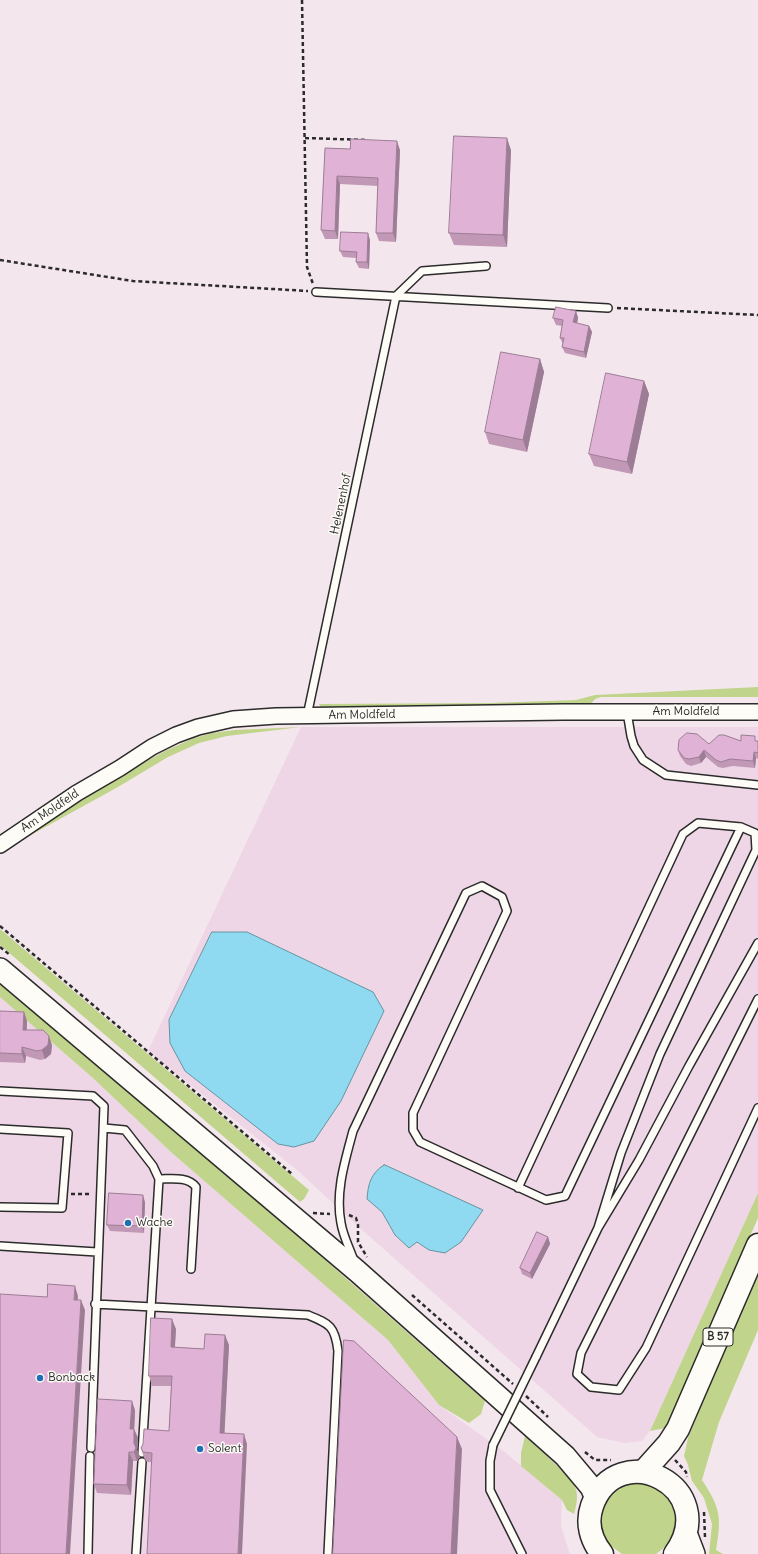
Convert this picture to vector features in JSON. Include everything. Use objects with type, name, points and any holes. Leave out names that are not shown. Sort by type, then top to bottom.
[{"type":"main road","points":[[6,963],[365,1266],[574,1453],[614,1470],[643,1472],[657,1475],[680,1484],[679,1492],[685,1505],[688,1519],[686,1533],[682,1544],[675,1554]]},
{"type":"main road","name":"B 57","points":[[643,1472],[669,1443],[678,1429],[758,1245]]},
{"type":"main road","name":"B 57","points":[[678,1429],[673,1458],[680,1484]]},
{"type":"main road","points":[[574,1453],[595,1496]]},
{"type":"main road","points":[[602,1554],[595,1544],[589,1528],[590,1512],[595,1496],[614,1470]]},
{"type":"main road","points":[[686,1533],[699,1549]]},
{"type":"street","name":"Am Moldfeld","points":[[0,845],[77,793],[152,747],[176,735],[233,719],[276,716],[758,712]]},
{"type":"lane","points":[[396,296],[422,271],[486,266]]},
{"type":"lane","points":[[316,292],[608,308]]},
{"type":"lane","name":"Helenenhof","points":[[307,716],[396,296]]},
{"type":"lane","points":[[627,712],[634,746],[643,760],[666,776],[758,785]]},
{"type":"lane","points":[[518,1188],[682,834],[698,823],[741,827],[755,833],[756,850],[660,1054],[621,1153],[598,1228]]},
{"type":"lane","points":[[365,1266],[342,1225],[340,1214],[343,1168],[356,1124],[466,893],[482,886],[502,897],[507,911],[413,1113],[413,1130],[420,1142],[518,1188],[546,1200],[565,1196],[741,827]]},
{"type":"lane","points":[[522,1554],[490,1490],[490,1461],[493,1445],[598,1228],[639,1160],[689,1066],[758,943]]},
{"type":"lane","points":[[758,999],[581,1353],[578,1374],[591,1387],[619,1390],[646,1348],[758,1108]]},
{"type":"lane","points":[[0,1091],[93,1096],[104,1106],[95,1304],[91,1448]]},
{"type":"lane","points":[[104,1128],[125,1130],[153,1166],[159,1179],[142,1453]]},
{"type":"lane","points":[[0,1129],[68,1133],[62,1208],[0,1207]]},
{"type":"lane","points":[[159,1179],[183,1180],[192,1182],[196,1187],[191,1270]]},
{"type":"lane","points":[[0,1246],[97,1252]]},
{"type":"lane","points":[[95,1304],[308,1315],[326,1322],[336,1334],[338,1351],[328,1554]]},
{"type":"lane","points":[[88,1554],[90,1456]]},
{"type":"lane","points":[[136,1554],[142,1462]]},
{"type":"path","points":[[0,260],[133,281],[316,292],[307,267],[302,0]]},
{"type":"path","points":[[305,138],[367,140]]},
{"type":"path","points":[[608,308],[758,315]]},
{"type":"path","points":[[0,926],[292,1174]]},
{"type":"path","points":[[0,946],[6,963]]},
{"type":"path","points":[[309,1212],[340,1214],[356,1218],[358,1225],[358,1242],[367,1256],[365,1266]]},
{"type":"path","points":[[409,1293],[517,1387]]},
{"type":"path","points":[[523,1393],[541,1408],[549,1418]]},
{"type":"path","points":[[574,1453],[595,1460],[614,1470]]},
{"type":"path","points":[[673,1458],[686,1472],[680,1484]]},
{"type":"path","points":[[699,1549],[706,1531],[702,1504]]},
{"type":"shaded area","points":[[301,727],[758,727],[758,1193],[650,1431],[642,1441],[624,1443],[597,1437],[361,1229],[297,1170],[148,1051]]},
{"type":"shaded area","points":[[0,997],[94,1079],[172,1153],[388,1340],[439,1405],[506,1453],[562,1500],[561,1526],[570,1554],[0,1554]]},
{"type":"green space","points":[[758,687],[758,697],[601,697],[595,699],[589,706],[322,709],[319,704],[490,703],[576,700],[595,695]]},
{"type":"green space","points":[[301,727],[227,736],[199,743],[168,757],[118,787],[0,852],[20,832],[165,751],[194,738],[212,733],[235,730]]},
{"type":"green space","points":[[0,929],[309,1190],[304,1199],[300,1202],[0,945]]},
{"type":"green space","points":[[0,983],[306,1243],[485,1401],[481,1414],[469,1423],[439,1405],[388,1340],[172,1153],[94,1079],[0,997]]},
{"type":"green space","points":[[758,1193],[758,1218],[666,1428],[650,1431]]},
{"type":"green space","points":[[758,1268],[758,1330],[719,1422],[702,1480],[716,1505],[719,1529],[716,1550],[723,1554],[709,1554],[712,1524],[704,1498],[692,1481],[684,1456],[688,1438]]},
{"type":"green space","points":[[525,1436],[560,1468],[572,1482],[577,1494],[574,1514],[567,1510],[562,1500],[521,1466],[521,1453]]},
{"type":"green space","points":[[638,1482],[662,1489],[676,1510],[677,1527],[670,1543],[656,1554],[622,1554],[610,1545],[602,1530],[602,1513],[608,1497],[621,1486]]},
{"type":"water","points":[[212,932],[247,932],[373,992],[384,1011],[341,1101],[314,1141],[294,1147],[278,1144],[185,1071],[170,1043],[169,1020]]},
{"type":"water","points":[[384,1165],[483,1210],[461,1242],[445,1253],[429,1250],[417,1242],[409,1248],[395,1235],[382,1212],[367,1199],[368,1188],[373,1175]]},
{"type":"building","points":[[454,136],[507,138],[503,235],[449,233]]},
{"type":"building","points":[[351,139],[397,141],[393,233],[376,233],[378,178],[337,176],[335,231],[321,230],[325,148],[350,149]]},
{"type":"building","points":[[341,232],[368,233],[367,262],[356,262],[357,252],[340,251]]},
{"type":"building","points":[[556,307],[576,311],[573,322],[589,326],[584,352],[562,347],[564,338],[560,338],[563,320],[553,318]]},
{"type":"building","points":[[501,352],[540,359],[523,440],[485,432]]},
{"type":"building","points":[[606,373],[644,381],[627,462],[589,454]]},
{"type":"building","points":[[687,733],[697,734],[709,744],[719,735],[724,735],[741,741],[741,735],[755,736],[755,741],[758,741],[758,753],[754,752],[753,761],[730,759],[721,762],[716,760],[704,750],[699,757],[689,759],[684,758],[678,750],[679,740]]},
{"type":"building","points":[[0,1011],[24,1012],[23,1030],[43,1030],[49,1036],[48,1045],[42,1050],[37,1051],[22,1047],[22,1054],[0,1053]]},
{"type":"building","points":[[109,1193],[143,1195],[142,1226],[107,1225]]},
{"type":"building","points":[[537,1232],[548,1237],[530,1273],[520,1268]]},
{"type":"building","name":"Bonback","points":[[48,1284],[75,1286],[74,1300],[81,1300],[66,1554],[0,1554],[0,1294],[47,1297]]},
{"type":"building","name":"Solent","points":[[151,1318],[172,1319],[171,1347],[204,1349],[205,1334],[225,1335],[220,1433],[244,1434],[238,1554],[147,1554],[152,1453],[143,1452],[141,1448],[143,1444],[144,1429],[169,1431],[172,1376],[149,1376]]},
{"type":"building","points":[[344,1340],[354,1341],[457,1437],[451,1554],[333,1554]]},
{"type":"building","points":[[98,1399],[132,1401],[130,1429],[134,1429],[134,1443],[136,1448],[134,1452],[129,1452],[127,1485],[94,1484]]},
{"type":"place","name":"Wache","points":[[128,1223]]},
{"type":"place","name":"Bonback","points":[[40,1378]]},
{"type":"place","name":"Solent","points":[[200,1449]]}]
